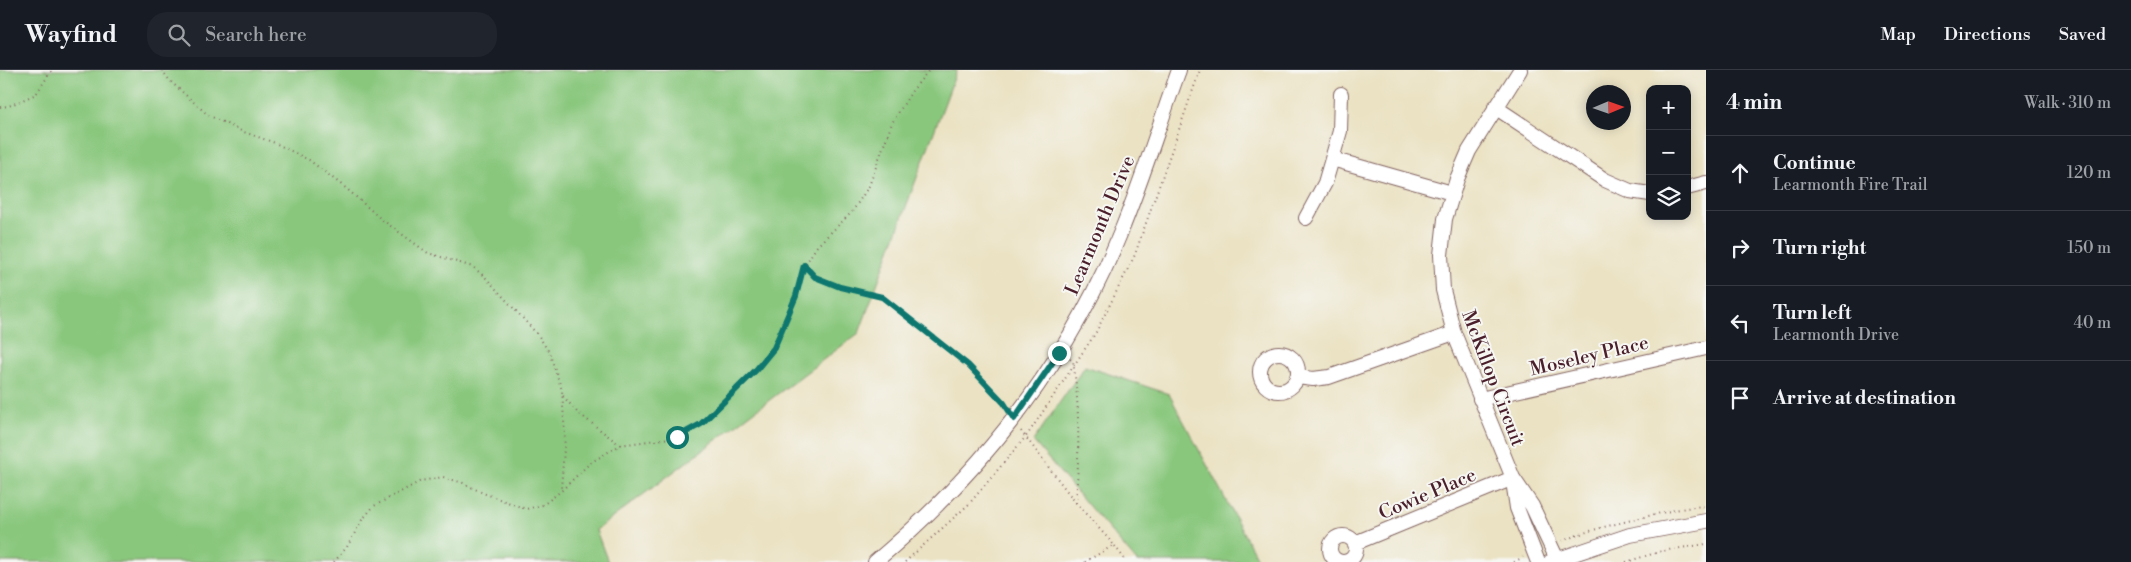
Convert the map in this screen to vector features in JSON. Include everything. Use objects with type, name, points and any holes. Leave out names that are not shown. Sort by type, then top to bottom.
[{"type":"street","name":"Learmonth Drive","points":[[875,562],[941,503],[985,455],[1014,419],[1059,353],[1082,315],[1120,234],[1178,70]]},
{"type":"street","name":"McKillop Circuit","points":[[1520,70],[1469,150],[1452,193],[1445,219],[1441,255],[1443,290],[1454,333],[1480,399],[1513,478],[1532,506],[1554,560]]},
{"type":"street","points":[[1306,218],[1325,183],[1340,131],[1341,94]]},
{"type":"street","points":[[1495,107],[1605,180],[1630,191],[1646,193]]},
{"type":"street","points":[[1332,159],[1452,193]]},
{"type":"street","points":[[1691,187],[1706,184]]},
{"type":"street","points":[[1297,377],[1313,379],[1329,377],[1454,333]]},
{"type":"street","name":"Moseley Place","points":[[1480,399],[1706,348]]},
{"type":"street","name":"McKillop Circuit","points":[[1513,478],[1517,508],[1538,562]]},
{"type":"street","name":"Cowie Place","points":[[1355,544],[1513,478]]},
{"type":"street","points":[[1554,560],[1630,535],[1706,521]]},
{"type":"path","points":[[0,107],[8,106],[36,94],[52,70]]},
{"type":"path","points":[[162,70],[170,82],[208,115],[241,132],[275,143],[309,160],[347,188],[381,219],[428,253],[473,267],[486,278],[538,335],[548,352],[562,395],[565,436],[561,491]]},
{"type":"path","points":[[334,562],[347,547],[362,520],[374,506],[421,481],[443,477],[463,483],[483,493],[526,509],[543,504],[561,491],[590,463],[620,445],[677,437],[701,424],[749,377],[774,348],[796,296],[804,265],[817,246],[852,212],[868,186],[892,123],[912,91],[929,70]]},
{"type":"path","points":[[804,265],[815,277],[840,287],[882,297],[968,365],[1004,403],[1076,502],[1127,562]]},
{"type":"path","points":[[1059,353],[1073,361],[1074,365],[1079,412],[1076,502]]},
{"type":"path","points":[[562,395],[577,412],[620,445]]},
{"type":"path","points":[[1626,562],[1662,551],[1706,544]]},
{"type":"path","points":[[1085,562],[1114,545]]},
{"type":"green space","points":[[0,70],[957,70],[859,333],[596,530],[608,562],[0,562]]},
{"type":"green space","points":[[1085,366],[1169,394],[1259,562],[1137,562],[1033,441]]},
{"type":"route","points":[[677,437],[701,424],[756,370],[774,348],[796,296],[804,265],[815,277],[840,287],[882,297],[968,365],[1004,403],[1014,419],[1059,353]]}]
